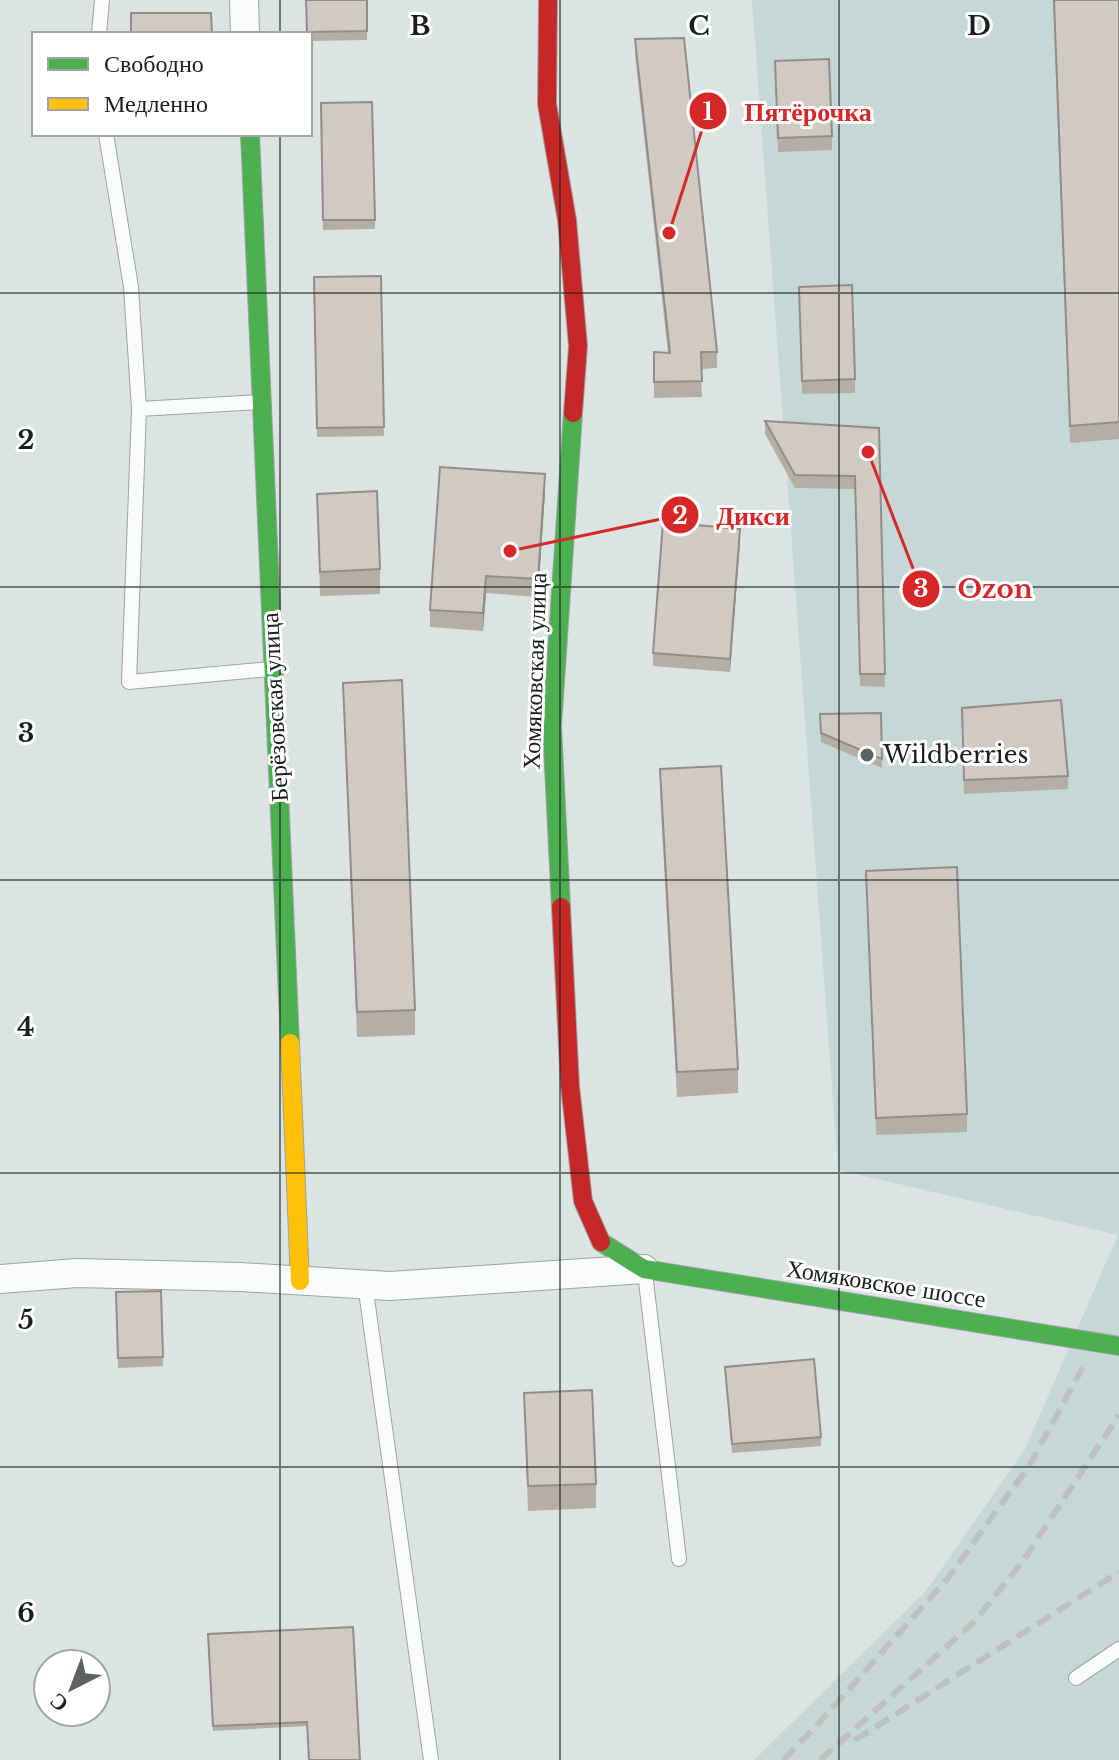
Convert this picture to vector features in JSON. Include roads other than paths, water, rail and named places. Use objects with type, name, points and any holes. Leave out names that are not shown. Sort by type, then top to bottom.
[{"type":"street","points":[[244,0],[245,32]]},
{"type":"street","name":"Хомяковская улица","points":[[548,0],[547,104],[567,220],[578,346],[552,726],[570,1086],[583,1201],[601,1242],[644,1269]]},
{"type":"street","name":"Берёзовская улица","points":[[250,136],[300,1281]]},
{"type":"street","points":[[0,1279],[77,1273],[390,1286],[644,1269]]},
{"type":"street","name":"Хомяковское шоссе","points":[[644,1269],[1119,1346]]},
{"type":"lane","points":[[99,32],[102,0]]},
{"type":"lane","points":[[106,136],[131,287],[139,409],[129,682],[273,669]]},
{"type":"lane","points":[[139,409],[261,402]]},
{"type":"lane","points":[[644,1269],[679,1559]]},
{"type":"lane","points":[[365,1284],[431,1760]]},
{"type":"lane","points":[[1076,1678],[1119,1649]]},
{"type":"railway","points":[[783,1760],[948,1578],[1029,1466],[1083,1367]]},
{"type":"railway","points":[[820,1760],[974,1622],[1023,1561],[1119,1415]]},
{"type":"railway","points":[[855,1740],[1119,1572]]},
{"type":"place","name":"Пятёрочка","points":[[669,233]]},
{"type":"place","name":"Ozon","points":[[868,452]]},
{"type":"place","name":"Дикси","points":[[510,551]]},
{"type":"place","name":"Wildberries","points":[[867,755]]}]
